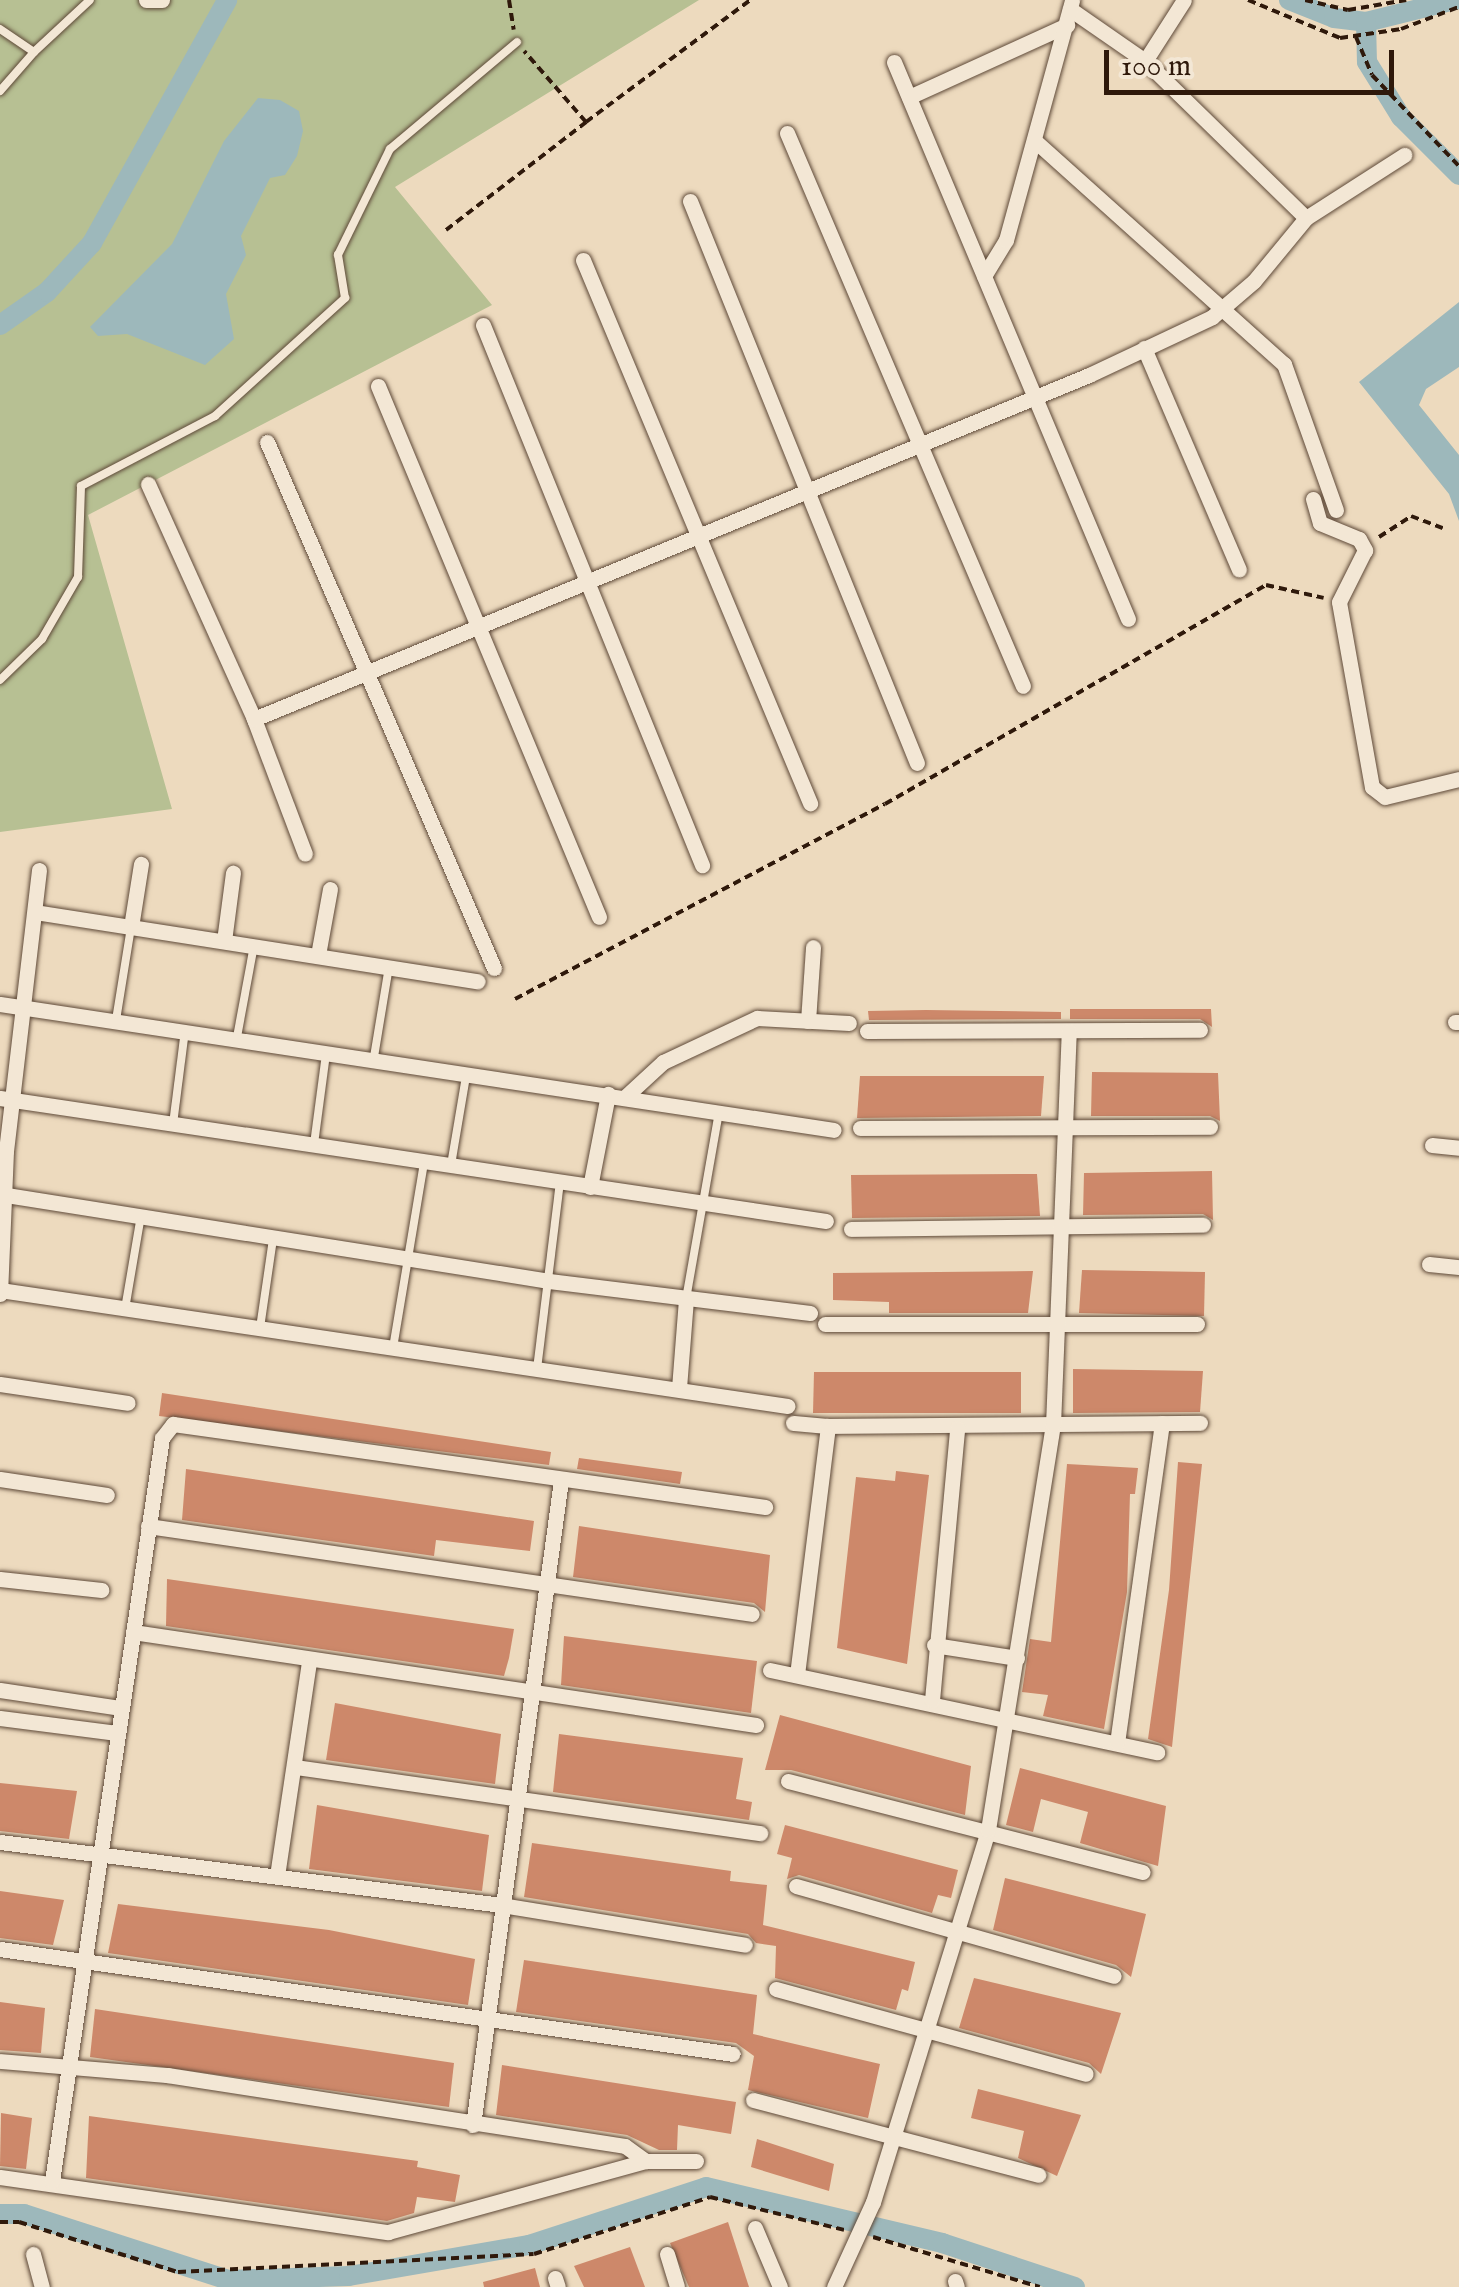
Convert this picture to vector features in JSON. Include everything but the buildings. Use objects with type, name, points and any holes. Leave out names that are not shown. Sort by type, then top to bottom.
[{"type":"street","points":[[146,0],[162,0]]},
{"type":"street","points":[[1144,60],[1184,0]]},
{"type":"street","points":[[1070,11],[1144,60],[1306,218]]},
{"type":"street","points":[[909,98],[1070,11]]},
{"type":"street","points":[[984,276],[1006,240],[1070,11]]},
{"type":"street","points":[[894,62],[1128,619]]},
{"type":"street","points":[[786,133],[1023,686]]},
{"type":"street","points":[[1034,140],[1225,305],[1284,364],[1336,510]]},
{"type":"street","points":[[254,719],[1144,348],[1225,305],[1306,218],[1404,154]]},
{"type":"street","points":[[690,202],[917,763]]},
{"type":"street","points":[[583,260],[810,803]]},
{"type":"street","points":[[482,325],[702,865]]},
{"type":"street","points":[[1144,348],[1238,570]]},
{"type":"street","points":[[378,386],[599,916]]},
{"type":"street","points":[[267,442],[494,968]]},
{"type":"street","points":[[148,484],[254,719],[305,854]]},
{"type":"street","points":[[1313,499],[1320,524],[1359,539],[1365,550],[1338,602],[1372,787],[1385,796],[1459,779]]},
{"type":"street","points":[[131,927],[142,864]]},
{"type":"street","points":[[40,870],[24,1008],[6,1099],[0,1292],[393,1348],[537,1374],[678,1388],[787,1406]]},
{"type":"street","points":[[224,940],[233,873]]},
{"type":"street","points":[[318,955],[330,889]]},
{"type":"street","points":[[35,912],[478,981]]},
{"type":"street","points":[[808,1021],[813,947]]},
{"type":"street","points":[[0,1004],[327,1050],[834,1130]]},
{"type":"street","points":[[590,1187],[616,1095],[663,1062],[748,1022],[849,1023]]},
{"type":"street","points":[[867,1030],[1200,1030]]},
{"type":"street","points":[[834,2287],[854,2253],[873,2202],[891,2133],[988,1830],[1052,1425],[1066,1227],[1069,1031]]},
{"type":"street","points":[[6,1099],[826,1221]]},
{"type":"street","points":[[860,1128],[1210,1127]]},
{"type":"street","points":[[1432,1145],[1459,1148]]},
{"type":"street","points":[[3,1194],[274,1234],[549,1281],[810,1313]]},
{"type":"street","points":[[851,1229],[1203,1225]]},
{"type":"street","points":[[1428,1264],[1459,1266]]},
{"type":"street","points":[[678,1388],[686,1299]]},
{"type":"street","points":[[825,1324],[1197,1324]]},
{"type":"street","points":[[0,1384],[128,1402]]},
{"type":"street","points":[[52,2181],[96,1853],[162,1438],[180,1421],[765,1507]]},
{"type":"street","points":[[793,1423],[958,1428],[1200,1423]]},
{"type":"street","points":[[1117,1743],[1162,1424]]},
{"type":"street","points":[[798,1675],[828,1426]]},
{"type":"street","points":[[932,1700],[934,1645],[958,1428]]},
{"type":"street","points":[[0,1479],[107,1495]]},
{"type":"street","points":[[473,2125],[533,1689],[543,1580],[561,1480]]},
{"type":"street","points":[[148,1526],[543,1580],[752,1614]]},
{"type":"street","points":[[0,1579],[101,1590]]},
{"type":"street","points":[[134,1632],[756,1725]]},
{"type":"street","points":[[934,1645],[1017,1658]]},
{"type":"street","points":[[277,1876],[309,1661]]},
{"type":"street","points":[[770,1670],[932,1700],[1157,1752]]},
{"type":"street","points":[[0,1690],[120,1708]]},
{"type":"street","points":[[0,1718],[116,1733]]},
{"type":"street","points":[[296,1767],[760,1833]]},
{"type":"street","points":[[788,1781],[1143,1872]]},
{"type":"street","points":[[0,1842],[502,1905],[745,1946]]},
{"type":"street","points":[[796,1886],[959,1929],[1113,1976]]},
{"type":"street","points":[[0,1948],[733,2054]]},
{"type":"street","points":[[776,1989],[926,2026],[1086,2074]]},
{"type":"street","points":[[0,2061],[167,2075],[625,2146],[646,2161]]},
{"type":"street","points":[[753,2100],[891,2133],[1038,2175]]},
{"type":"street","points":[[0,2176],[388,2232],[646,2161],[696,2160]]},
{"type":"street","points":[[755,2228],[780,2287]]},
{"type":"street","points":[[33,2254],[42,2287]]},
{"type":"street","points":[[666,2254],[677,2287]]},
{"type":"lane","points":[[0,91],[34,52],[90,0]]},
{"type":"lane","points":[[0,29],[34,52]]},
{"type":"lane","points":[[0,680],[42,639],[78,577],[81,486],[215,416],[344,298],[338,255],[390,149],[517,42]]},
{"type":"lane","points":[[116,1020],[131,927]]},
{"type":"lane","points":[[237,1037],[254,945]]},
{"type":"lane","points":[[374,1058],[389,966]]},
{"type":"lane","points":[[173,1124],[185,1030]]},
{"type":"lane","points":[[314,1144],[327,1050]]},
{"type":"lane","points":[[451,1165],[466,1071]]},
{"type":"lane","points":[[686,1299],[719,1112]]},
{"type":"lane","points":[[393,1348],[424,1162]]},
{"type":"lane","points":[[537,1374],[560,1183]]},
{"type":"lane","points":[[125,1309],[141,1213]]},
{"type":"lane","points":[[260,1328],[274,1234]]},
{"type":"path","points":[[508,0],[517,42],[586,122]]},
{"type":"path","points":[[446,230],[750,0]]},
{"type":"path","points":[[1248,0],[1327,34],[1356,36],[1459,7]]},
{"type":"path","points":[[1304,0],[1348,10],[1406,0]]},
{"type":"path","points":[[1356,36],[1372,76],[1459,166]]},
{"type":"path","points":[[1365,550],[1411,516],[1443,528]]},
{"type":"path","points":[[0,2222],[19,2222],[178,2272],[534,2254],[710,2198],[852,2232]]},
{"type":"path","points":[[870,2236],[1040,2287]]},
{"type":"green space","points":[[0,0],[699,0],[395,187],[492,305],[88,515],[172,809],[0,832]]},
{"type":"water","points":[[258,98],[280,100],[299,111],[303,131],[297,156],[285,175],[270,178],[241,236],[246,255],[226,294],[234,339],[205,365],[127,334],[98,336],[90,327],[172,244],[224,141]]},
{"type":"water","points":[[1459,302],[1459,367],[1426,389],[1419,405],[1459,455],[1459,521],[1449,494],[1359,382]]},
{"type":"waterway","points":[[0,325],[47,292],[92,243],[227,0]]},
{"type":"waterway","points":[[1289,0],[1334,18],[1366,22],[1455,0]]},
{"type":"waterway","points":[[1366,22],[1367,62],[1401,117],[1459,175]]},
{"type":"waterway","points":[[0,2214],[24,2214],[228,2280],[349,2276],[529,2245],[706,2187],[942,2243],[1075,2287]]}]
